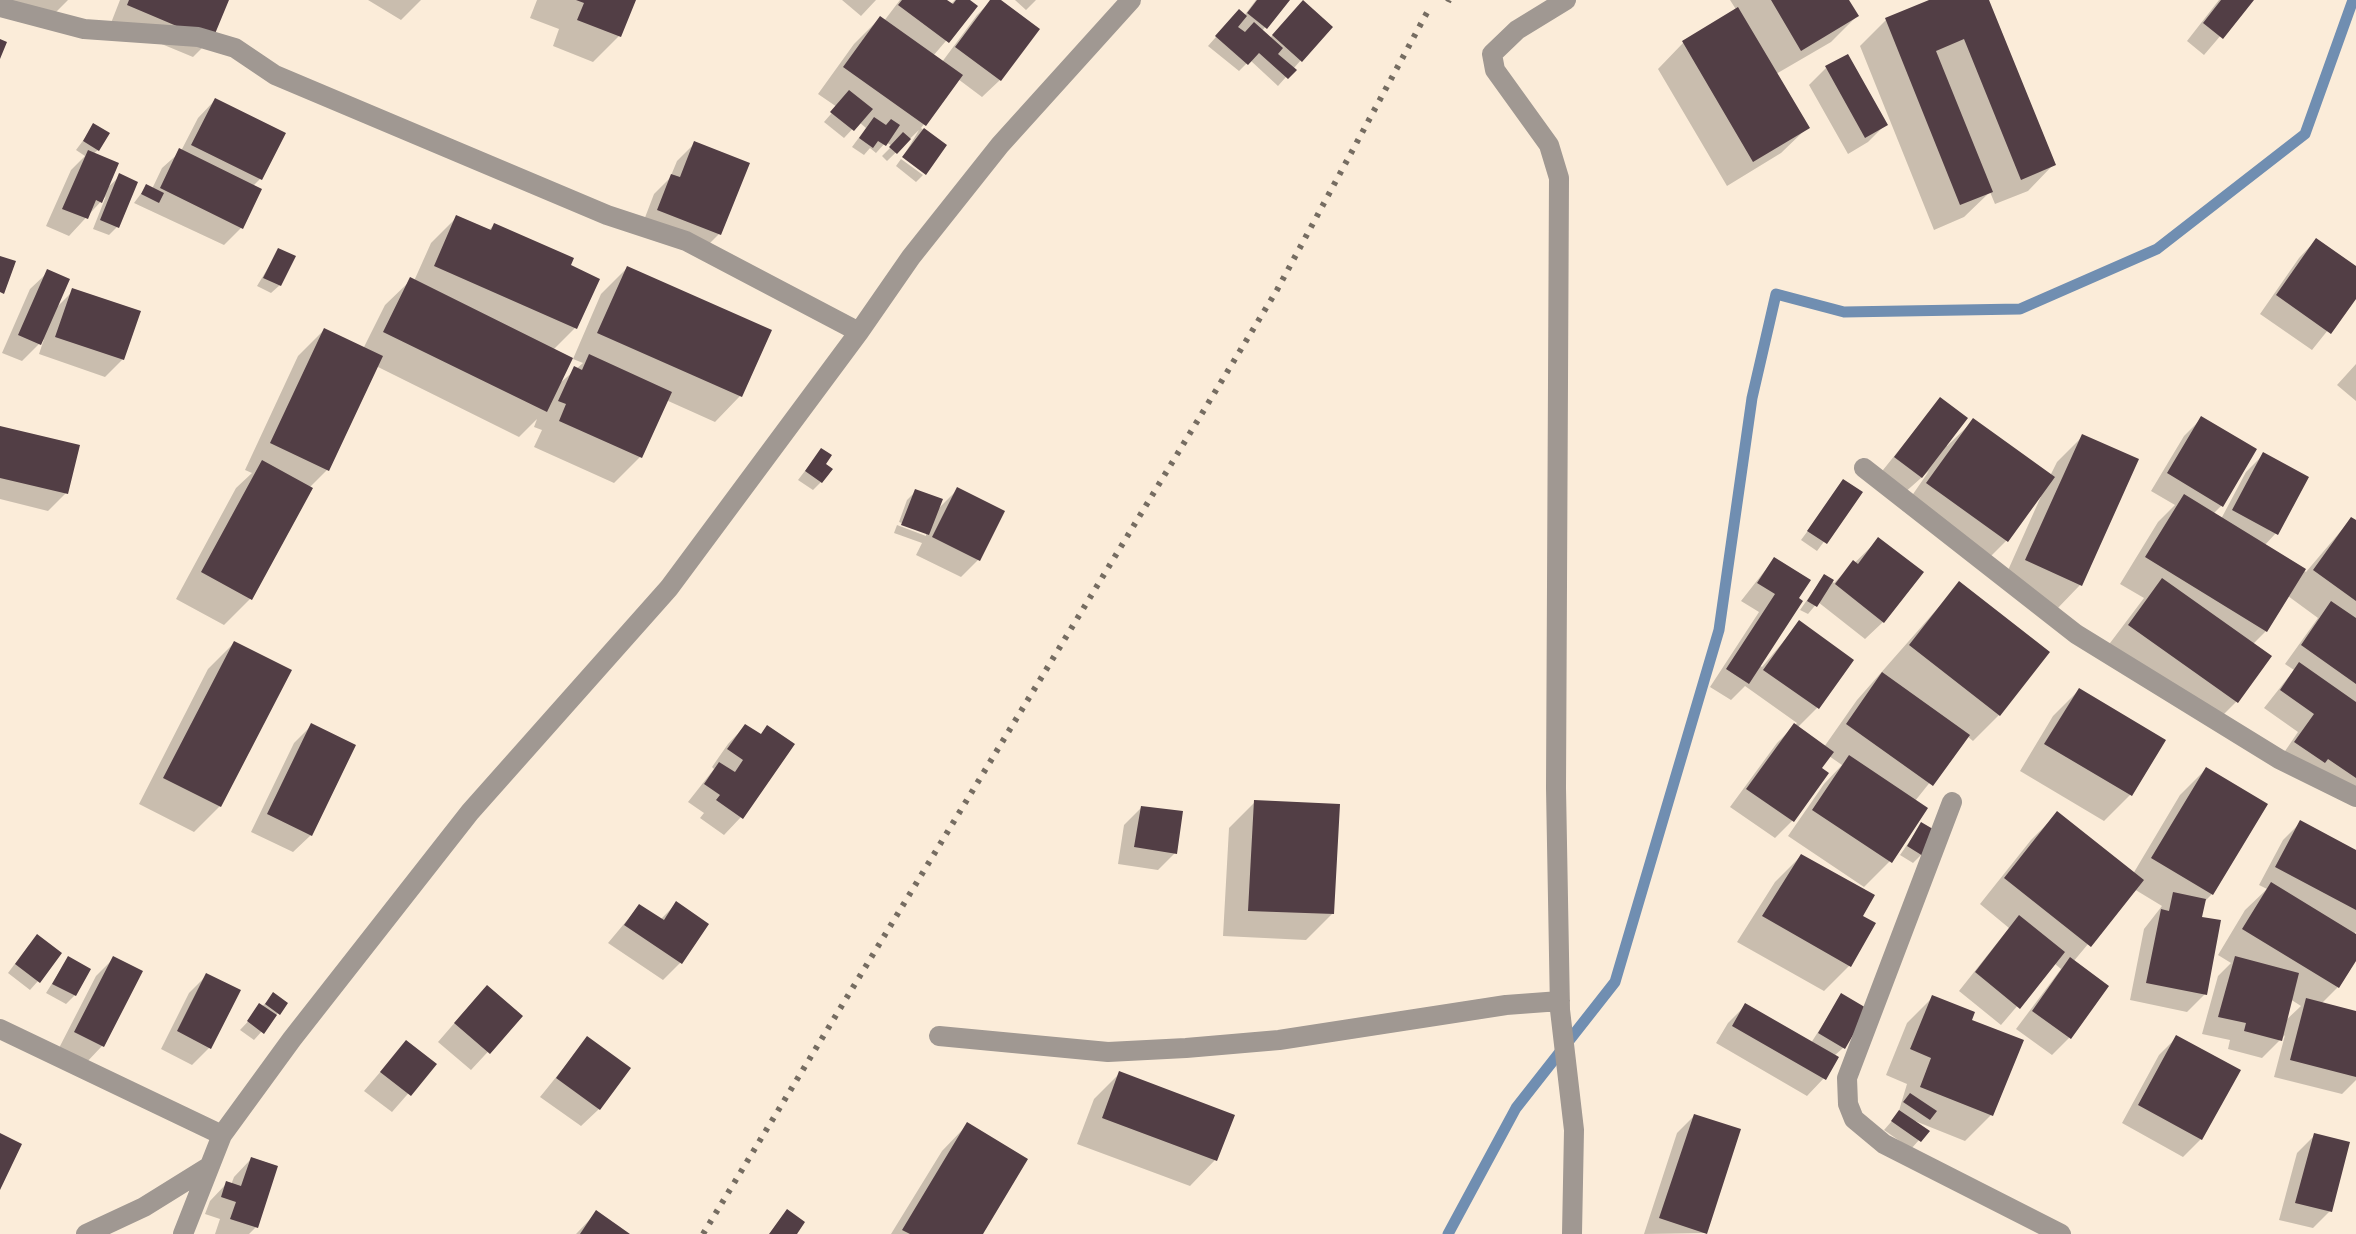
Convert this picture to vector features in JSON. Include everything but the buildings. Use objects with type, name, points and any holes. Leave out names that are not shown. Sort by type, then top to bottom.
[{"type":"street","points":[[183,1234],[222,1135],[292,1039],[470,812],[669,588],[911,257],[1000,145],[1131,0]]},
{"type":"street","points":[[1566,0],[1517,30],[1492,54],[1495,70],[1549,145],[1559,178],[1556,788],[1560,1006],[1574,1130],[1572,1234]]},
{"type":"street","points":[[0,7],[84,29],[198,37],[235,48],[290,81],[607,215],[686,241],[859,332]]},
{"type":"street","points":[[1864,468],[2076,634],[2279,759],[2356,797]]},
{"type":"street","points":[[1952,802],[1847,1078],[1848,1104],[1854,1119],[1884,1144],[2061,1234]]},
{"type":"street","points":[[939,1036],[1108,1052],[1279,1040],[1506,1005],[1560,1006]]},
{"type":"street","points":[[0,1029],[222,1135]]},
{"type":"street","points":[[86,1234],[144,1207],[210,1166]]},
{"type":"waterway","points":[[1448,1234],[1516,1108],[1615,982],[1719,630],[1752,398],[1776,294],[1844,312],[2020,309],[2157,249],[2305,134],[2353,0]]},
{"type":"railway","points":[[703,1234],[1277,290],[1430,7]]}]
